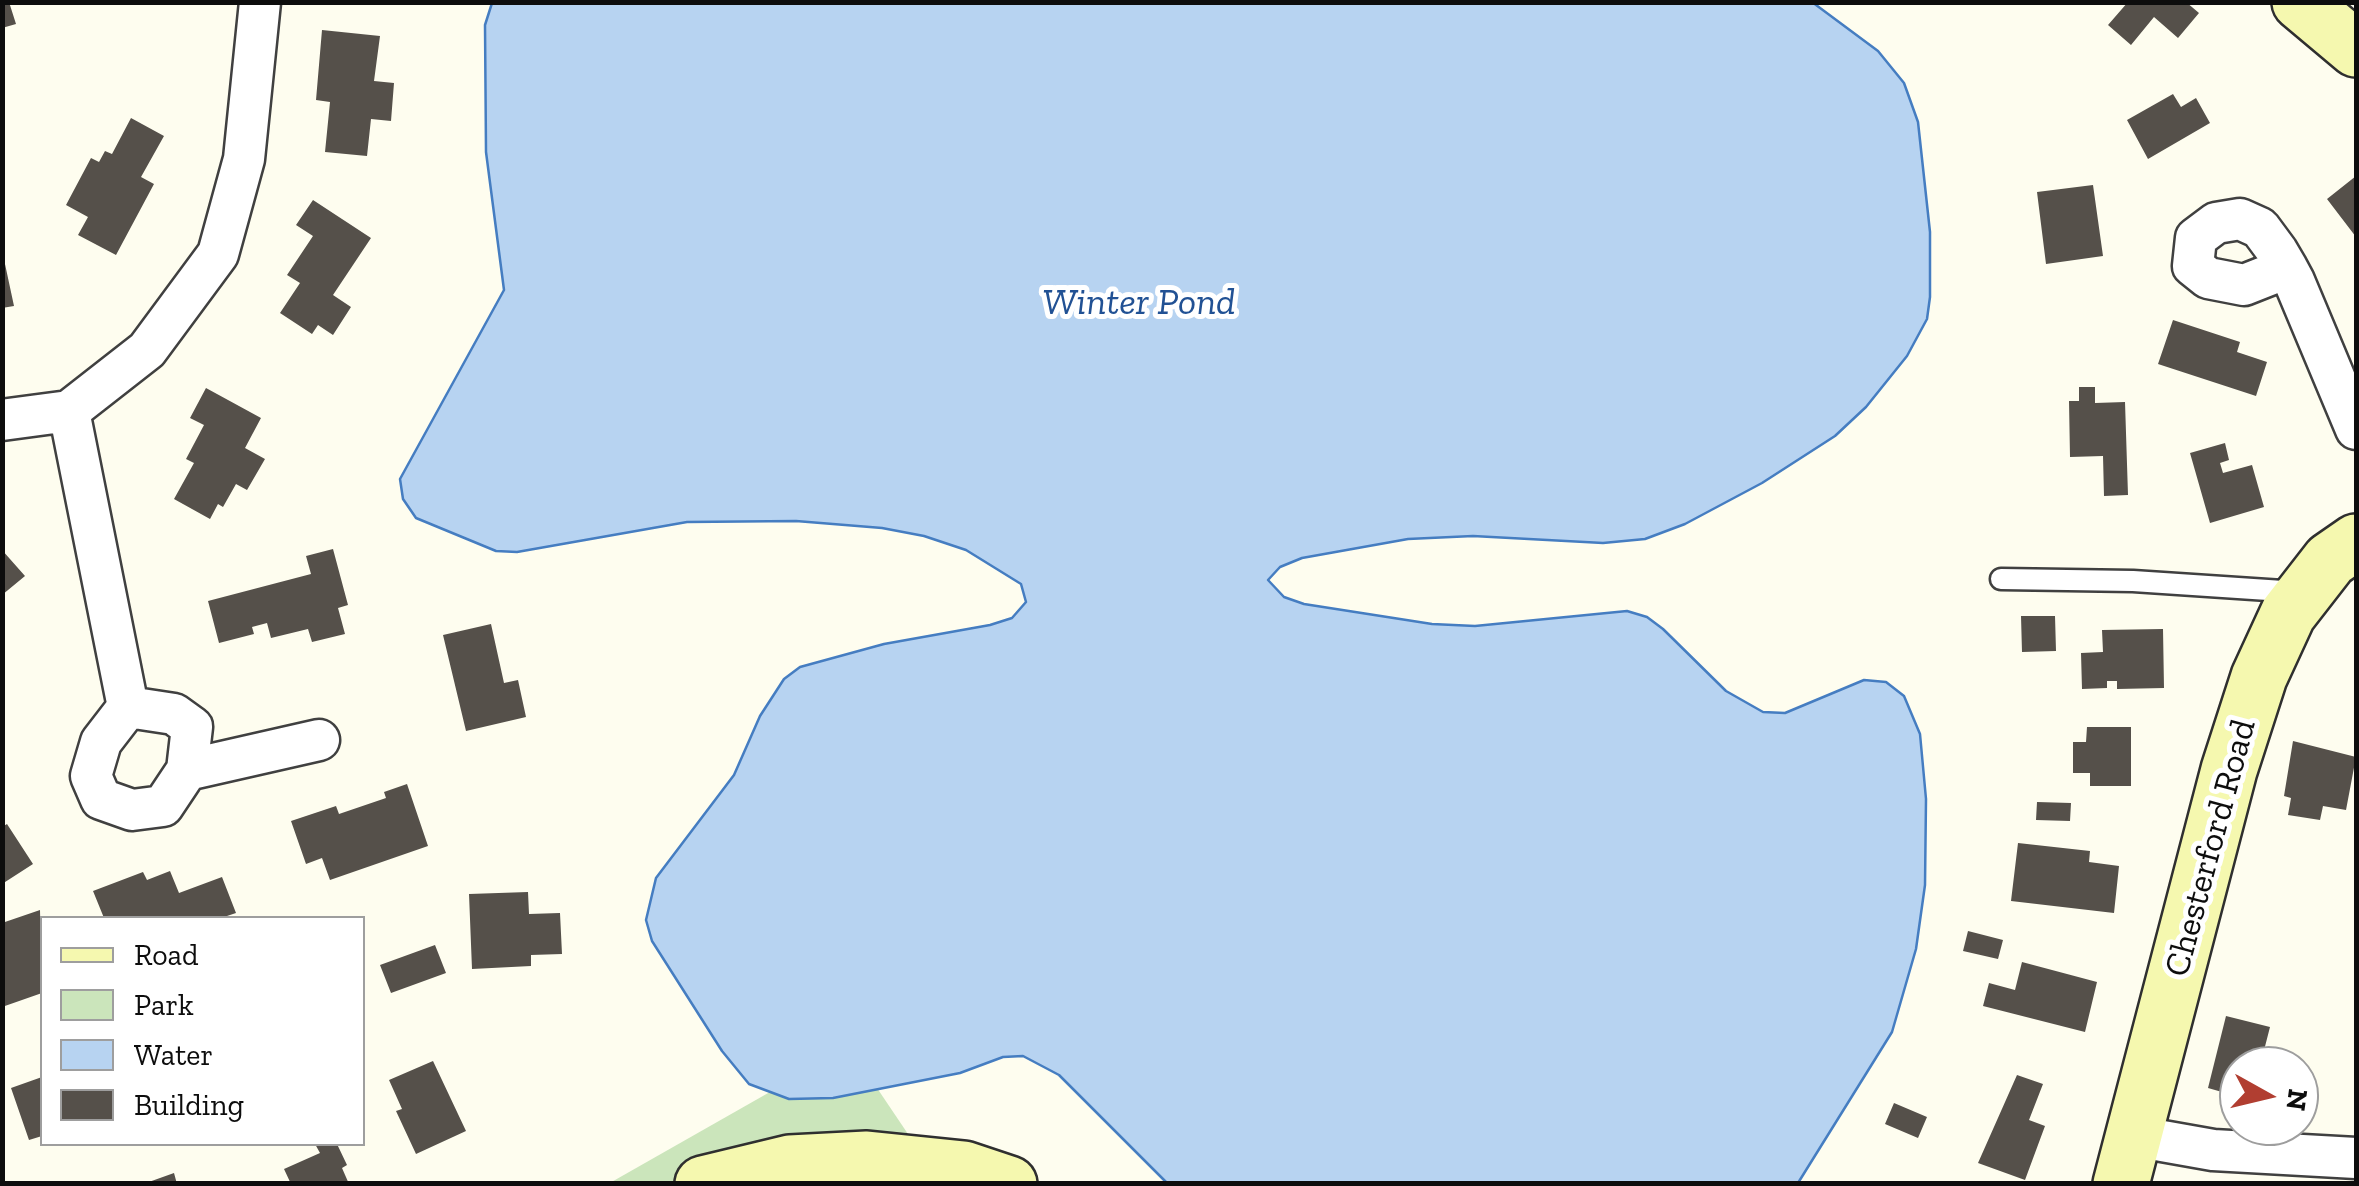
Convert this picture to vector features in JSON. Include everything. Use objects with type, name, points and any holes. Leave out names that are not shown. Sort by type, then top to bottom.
[{"type":"street","points":[[2,420],[69,412],[147,350],[218,254],[244,159],[260,2]]},
{"type":"street","points":[[2300,2],[2356,49]]},
{"type":"street","points":[[2287,268],[2356,429]]},
{"type":"street","points":[[69,412],[128,707],[101,742],[90,776],[101,799],[132,810],[162,806],[187,770],[192,727],[174,714],[128,707]]},
{"type":"street","name":"Chesterford Road","points":[[2127,1160],[2229,770],[2259,677],[2288,614],[2330,560],[2356,542]]},
{"type":"street","points":[[187,770],[319,740]]},
{"type":"street","points":[[2127,1160],[2214,1150],[2356,1158]]},
{"type":"street","points":[[703,1184],[790,1163],[867,1159],[964,1169],[1009,1184]]},
{"type":"lane","points":[[2001,579],[2266,587],[2304,593]]},
{"type":"green space","points":[[784,1084],[877,1088],[941,1183],[608,1184]]},
{"type":"water","name":"Winter Pond","points":[[1812,2],[1878,51],[1904,83],[1918,122],[1930,232],[1930,297],[1927,319],[1907,356],[1866,407],[1835,436],[1762,483],[1685,524],[1645,539],[1603,543],[1473,536],[1408,539],[1302,558],[1280,567],[1268,580],[1284,597],[1304,604],[1432,624],[1475,626],[1627,611],[1647,617],[1726,691],[1763,712],[1785,713],[1864,680],[1886,682],[1904,696],[1920,734],[1926,799],[1925,885],[1916,949],[1892,1032],[1798,1183],[1167,1183],[1059,1075],[1023,1056],[1003,1057],[960,1073],[833,1098],[789,1099],[749,1084],[722,1051],[652,941],[646,920],[656,878],[734,775],[760,716],[784,679],[800,667],[884,644],[990,625],[1012,618],[1026,602],[1021,584],[966,550],[882,528],[796,521],[687,522],[517,552],[496,551],[416,518],[403,499],[400,479],[504,290],[486,152],[485,25],[492,3]]},
{"type":"building","points":[[2,2],[9,2],[16,24],[2,28]]},
{"type":"building","points":[[2128,2],[2186,2],[2199,13],[2178,38],[2154,17],[2131,45],[2108,25]]},
{"type":"building","points":[[322,30],[380,36],[374,81],[394,83],[391,121],[371,119],[367,156],[325,152],[330,102],[316,100]]},
{"type":"building","points":[[2173,94],[2181,107],[2196,98],[2210,123],[2148,159],[2127,120]]},
{"type":"building","points":[[131,118],[164,136],[141,177],[154,184],[116,255],[78,235],[88,217],[66,205],[91,158],[99,162],[105,151],[112,154]]},
{"type":"building","points":[[2356,176],[2356,237],[2327,199]]},
{"type":"building","points":[[2093,185],[2103,256],[2046,264],[2037,192]]},
{"type":"building","points":[[313,200],[371,238],[333,295],[351,307],[333,335],[318,325],[312,334],[280,313],[300,283],[287,275],[313,236],[296,225]]},
{"type":"building","points":[[2,250],[14,306],[2,308]]},
{"type":"building","points":[[2173,320],[2240,342],[2237,352],[2267,362],[2256,396],[2158,364]]},
{"type":"building","points":[[2079,387],[2095,387],[2095,403],[2125,402],[2128,495],[2104,496],[2103,456],[2070,457],[2069,401],[2079,401]]},
{"type":"building","points":[[206,388],[261,418],[245,448],[265,459],[247,490],[236,484],[223,507],[218,504],[210,519],[174,499],[194,463],[186,459],[204,425],[190,418]]},
{"type":"building","points":[[2225,443],[2229,460],[2220,463],[2223,473],[2252,465],[2264,507],[2210,523],[2190,453]]},
{"type":"building","points":[[333,549],[348,605],[338,608],[345,634],[312,642],[308,629],[271,638],[267,623],[252,627],[254,634],[219,643],[208,601],[311,574],[306,556]]},
{"type":"building","points":[[2,550],[25,576],[2,595]]},
{"type":"building","points":[[2021,616],[2055,616],[2056,651],[2022,652]]},
{"type":"building","points":[[491,624],[504,683],[518,680],[526,717],[466,731],[443,635]]},
{"type":"building","points":[[2163,629],[2164,688],[2117,689],[2117,681],[2107,681],[2107,688],[2082,689],[2081,653],[2103,652],[2102,630]]},
{"type":"building","points":[[2087,727],[2131,727],[2131,786],[2090,786],[2090,773],[2073,773],[2073,742],[2086,742]]},
{"type":"building","points":[[2293,741],[2356,757],[2346,810],[2323,806],[2320,820],[2288,815],[2291,798],[2284,796]]},
{"type":"building","points":[[407,784],[428,846],[330,880],[322,858],[306,864],[291,821],[336,806],[339,814],[386,798],[384,792]]},
{"type":"building","points":[[2037,802],[2071,803],[2070,821],[2036,820]]},
{"type":"building","points":[[7,824],[33,864],[2,884],[2,827]]},
{"type":"building","points":[[2018,843],[2090,851],[2089,862],[2119,866],[2114,913],[2011,901]]},
{"type":"building","points":[[170,871],[179,893],[222,877],[236,913],[103,916],[93,891],[143,872],[147,880]]},
{"type":"building","points":[[528,892],[529,914],[560,913],[562,954],[531,955],[531,966],[472,969],[469,894]]},
{"type":"building","points":[[40,910],[40,994],[2,1007],[2,923]]},
{"type":"building","points":[[1968,931],[2003,940],[1998,959],[1963,951]]},
{"type":"building","points":[[435,945],[446,973],[391,993],[380,965]]},
{"type":"building","points":[[2022,962],[2097,982],[2085,1032],[1983,1006],[1989,983],[2015,990]]},
{"type":"building","points":[[2226,1016],[2270,1027],[2265,1046],[2219,1046],[2219,1091],[2208,1088]]},
{"type":"building","points":[[433,1061],[466,1131],[416,1154],[396,1111],[402,1109],[389,1080]]},
{"type":"building","points":[[2017,1075],[2043,1084],[2029,1120],[2045,1126],[2025,1180],[1978,1163]]},
{"type":"building","points":[[40,1078],[40,1137],[29,1140],[11,1088]]},
{"type":"building","points":[[1894,1103],[1927,1117],[1918,1138],[1885,1124]]},
{"type":"building","points":[[316,1146],[338,1146],[347,1165],[342,1168],[349,1184],[291,1184],[284,1169],[320,1153]]},
{"type":"building","points":[[174,1173],[177,1184],[146,1183]]}]
